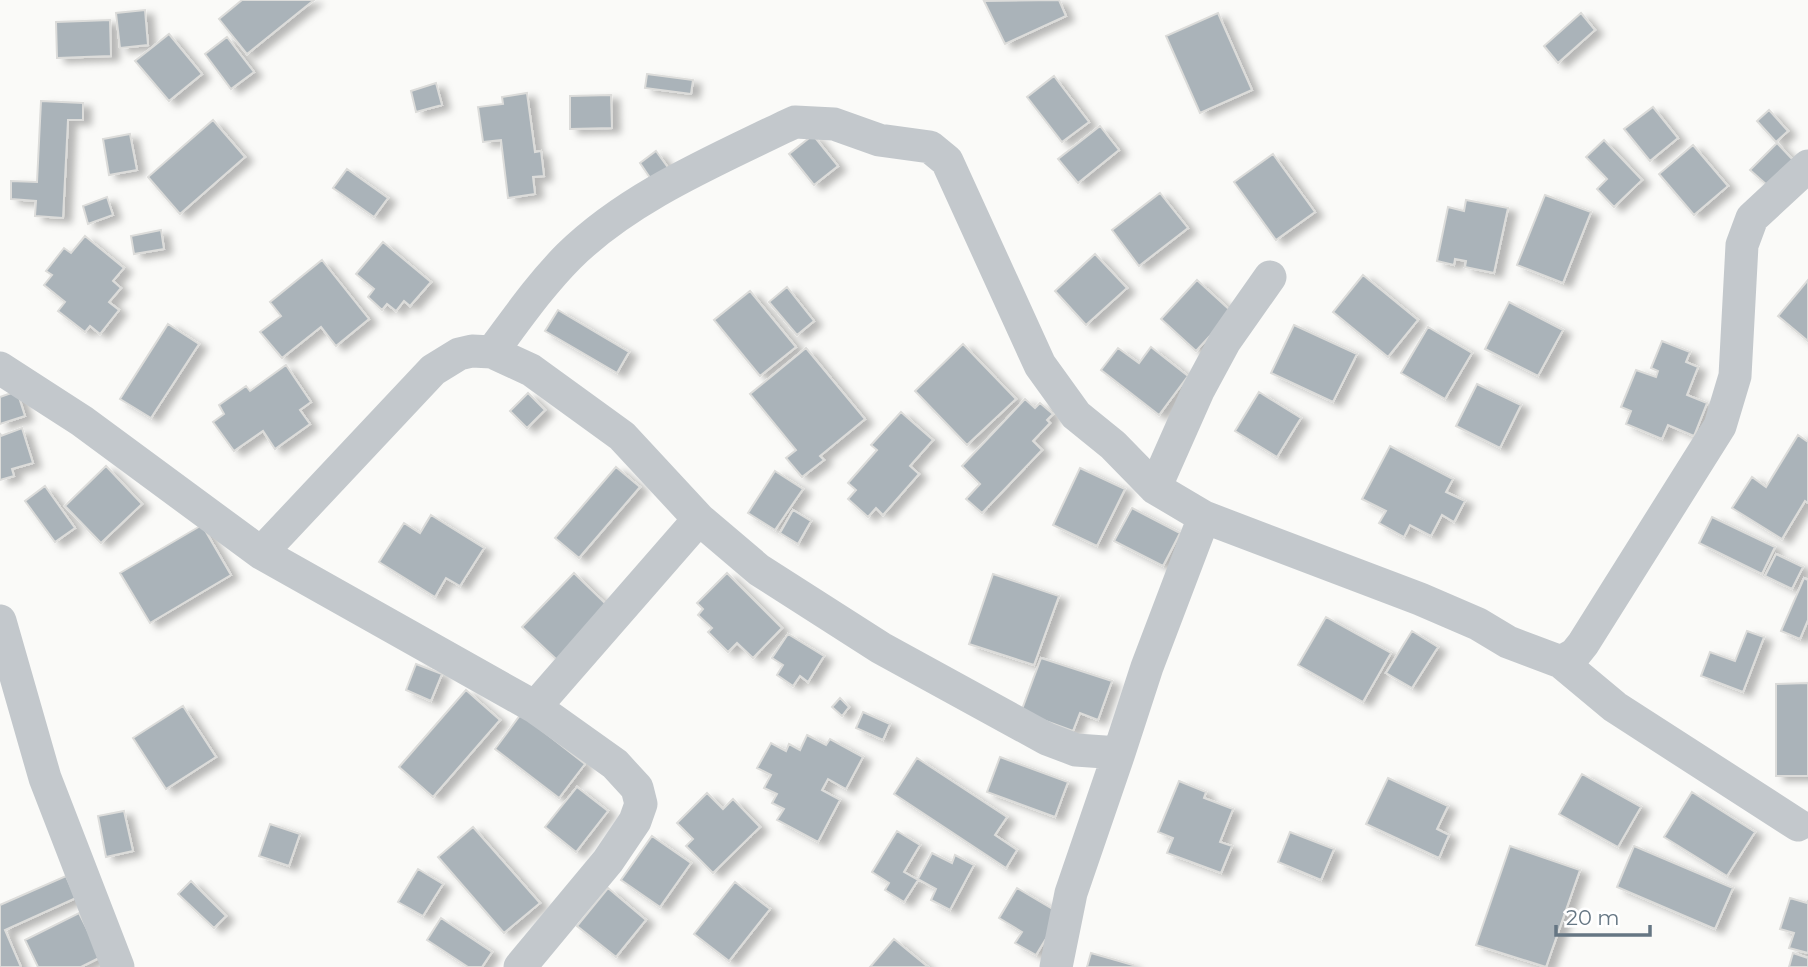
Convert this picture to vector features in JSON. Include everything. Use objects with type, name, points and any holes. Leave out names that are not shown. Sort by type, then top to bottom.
[{"type":"street","points":[[492,352],[569,256],[631,209],[723,156],[783,127],[814,121],[834,124],[879,140],[930,146],[940,152],[988,244],[1040,365],[1076,415],[1155,488],[1204,517],[1420,599],[1478,624],[1508,642],[1561,662],[1615,707],[1798,825]]},
{"type":"street","points":[[1561,662],[1575,654],[1583,643],[1720,426],[1735,376],[1742,245],[1752,218],[1808,166]]},
{"type":"street","points":[[1155,488],[1198,391],[1224,341],[1270,277]]},
{"type":"street","points":[[261,553],[433,370],[459,354],[492,352],[531,370],[572,397],[622,436],[699,519],[759,570],[881,648],[1047,739],[1076,750],[1119,754]]},
{"type":"street","points":[[0,368],[82,421],[261,553],[535,707],[615,764],[637,788],[641,804],[635,821],[608,861],[520,967]]},
{"type":"street","points":[[1056,967],[1071,893],[1147,667],[1204,517]]},
{"type":"street","points":[[535,707],[699,519]]},
{"type":"street","points":[[0,621],[45,778],[118,967]]},
{"type":"building","points":[[242,0],[314,0],[247,54],[219,19]]},
{"type":"building","points":[[1059,0],[1066,16],[1005,44],[984,1]]},
{"type":"building","points":[[145,10],[148,45],[120,48],[116,13]]},
{"type":"building","points":[[1218,13],[1252,90],[1200,113],[1166,36]]},
{"type":"building","points":[[1581,13],[1595,30],[1558,63],[1544,46]]},
{"type":"building","points":[[110,20],[111,56],[57,58],[56,22]]},
{"type":"building","points":[[169,34],[202,74],[169,101],[135,61]]},
{"type":"building","points":[[227,37],[254,72],[231,89],[205,54]]},
{"type":"building","points":[[647,74],[693,80],[691,94],[645,88]]},
{"type":"building","points":[[1054,76],[1089,122],[1062,142],[1027,97]]},
{"type":"building","points":[[436,83],[442,105],[416,112],[411,91]]},
{"type":"building","points":[[527,93],[535,152],[541,151],[544,176],[533,177],[535,194],[508,198],[501,140],[483,142],[478,107],[503,104],[502,97]]},
{"type":"building","points":[[611,95],[612,128],[570,129],[570,96]]},
{"type":"building","points":[[41,101],[83,103],[83,120],[68,120],[63,218],[35,216],[36,201],[11,199],[11,181],[37,182]]},
{"type":"building","points":[[1653,107],[1678,138],[1650,161],[1624,129]]},
{"type":"building","points":[[1769,110],[1788,131],[1776,142],[1757,121]]},
{"type":"building","points":[[213,120],[245,157],[180,214],[148,177]]},
{"type":"building","points":[[1100,126],[1119,150],[1078,183],[1058,159]]},
{"type":"building","points":[[130,134],[137,170],[109,175],[103,139]]},
{"type":"building","points":[[813,135],[838,166],[814,185],[789,154]]},
{"type":"building","points":[[1604,140],[1642,180],[1614,207],[1597,189],[1607,179],[1586,157]]},
{"type":"building","points":[[1777,143],[1794,161],[1768,186],[1750,170]]},
{"type":"building","points":[[1693,145],[1728,186],[1694,215],[1659,174]]},
{"type":"building","points":[[656,151],[672,173],[655,185],[640,163]]},
{"type":"building","points":[[1273,154],[1315,212],[1276,240],[1234,182]]},
{"type":"building","points":[[347,169],[388,198],[374,217],[333,188]]},
{"type":"building","points":[[1160,193],[1188,228],[1139,266],[1112,230]]},
{"type":"building","points":[[1545,195],[1591,212],[1563,283],[1517,265]]},
{"type":"building","points":[[107,197],[113,215],[88,224],[83,206]]},
{"type":"building","points":[[1466,200],[1508,208],[1494,273],[1465,267],[1466,261],[1455,259],[1454,265],[1437,261],[1448,207],[1464,211]]},
{"type":"building","points":[[161,230],[164,249],[134,254],[131,236]]},
{"type":"building","points":[[85,236],[124,268],[113,281],[121,288],[109,302],[119,310],[100,334],[90,326],[85,332],[58,311],[65,302],[44,285],[52,275],[46,271],[64,248],[71,253]]},
{"type":"building","points":[[383,242],[431,282],[410,306],[404,301],[396,311],[387,304],[382,310],[368,297],[374,289],[356,274]]},
{"type":"building","points":[[1095,254],[1127,288],[1086,325],[1055,291]]},
{"type":"building","points":[[322,260],[369,319],[336,346],[321,327],[282,358],[260,332],[281,316],[270,302]]},
{"type":"building","points":[[1363,275],[1418,320],[1388,357],[1333,312]]},
{"type":"building","points":[[1197,280],[1232,312],[1196,351],[1161,319]]},
{"type":"building","points":[[1808,280],[1808,341],[1778,316]]},
{"type":"building","points":[[787,287],[814,321],[797,335],[769,302]]},
{"type":"building","points":[[750,291],[796,347],[760,376],[714,320]]},
{"type":"building","points":[[1509,302],[1563,330],[1538,376],[1485,349]]},
{"type":"building","points":[[558,310],[629,352],[617,373],[545,331]]},
{"type":"building","points":[[168,324],[199,344],[151,418],[120,399]]},
{"type":"building","points":[[1294,325],[1357,354],[1333,402],[1271,373]]},
{"type":"building","points":[[1428,327],[1472,353],[1445,399],[1401,373]]},
{"type":"building","points":[[1662,341],[1690,352],[1686,362],[1698,367],[1687,395],[1707,403],[1694,436],[1668,425],[1662,439],[1626,424],[1631,411],[1621,407],[1636,370],[1656,377],[1658,371],[1651,368]]},
{"type":"building","points":[[963,344],[1016,399],[967,445],[915,391]]},
{"type":"building","points":[[1151,347],[1188,376],[1159,415],[1101,370],[1118,348],[1139,363]]},
{"type":"building","points":[[806,348],[865,419],[820,456],[824,460],[802,477],[786,458],[796,450],[750,394]]},
{"type":"building","points":[[286,365],[311,402],[300,410],[310,424],[275,449],[263,431],[234,451],[213,422],[224,414],[219,405],[246,386],[250,391]]},
{"type":"building","points":[[1477,384],[1521,405],[1500,448],[1456,426]]},
{"type":"building","points":[[17,391],[25,416],[0,424],[0,397]]},
{"type":"building","points":[[1259,392],[1301,418],[1277,457],[1235,431]]},
{"type":"building","points":[[528,393],[545,410],[527,428],[510,411]]},
{"type":"building","points":[[1025,399],[1035,408],[1040,403],[1053,414],[1047,420],[1050,423],[1033,441],[1042,450],[982,513],[966,499],[980,484],[962,466]]},
{"type":"building","points":[[901,412],[933,440],[910,466],[919,474],[883,515],[876,508],[868,517],[848,499],[856,490],[848,483],[877,450],[871,445]]},
{"type":"building","points":[[22,428],[33,463],[12,469],[14,476],[0,480],[0,433],[1,436]]},
{"type":"building","points":[[1798,435],[1808,442],[1808,503],[1805,501],[1782,539],[1732,508],[1752,477],[1766,487]]},
{"type":"building","points":[[1390,446],[1453,479],[1446,492],[1465,501],[1454,522],[1442,515],[1431,536],[1410,525],[1404,537],[1379,523],[1386,511],[1362,499]]},
{"type":"building","points":[[106,466],[142,504],[101,543],[65,506]]},
{"type":"building","points":[[616,467],[640,487],[579,558],[555,538]]},
{"type":"building","points":[[1080,468],[1125,489],[1097,546],[1053,525]]},
{"type":"building","points":[[775,471],[803,489],[775,530],[748,513]]},
{"type":"building","points":[[45,486],[75,528],[55,542],[25,501]]},
{"type":"building","points":[[1132,508],[1180,533],[1163,566],[1114,541]]},
{"type":"building","points":[[793,510],[811,521],[798,544],[780,533]]},
{"type":"building","points":[[431,515],[484,548],[460,586],[446,578],[435,597],[379,562],[404,523],[420,533]]},
{"type":"building","points":[[1712,517],[1775,547],[1762,574],[1699,543]]},
{"type":"building","points":[[202,525],[231,575],[150,623],[120,573]]},
{"type":"building","points":[[1776,554],[1803,567],[1792,589],[1765,576]]},
{"type":"building","points":[[574,573],[609,607],[557,660],[522,627]]},
{"type":"building","points":[[727,573],[782,628],[753,658],[737,643],[728,652],[708,632],[712,628],[698,615],[703,609],[697,603]]},
{"type":"building","points":[[993,574],[1059,596],[1034,665],[969,644]]},
{"type":"building","points":[[1804,578],[1808,580],[1808,620],[1800,639],[1781,631]]},
{"type":"building","points":[[1326,617],[1391,653],[1363,702],[1298,665]]},
{"type":"building","points":[[1412,631],[1438,647],[1412,688],[1386,673]]},
{"type":"building","points":[[1747,631],[1764,637],[1743,692],[1701,676],[1710,652],[1735,661]]},
{"type":"building","points":[[788,634],[824,656],[808,682],[800,676],[793,686],[777,675],[783,665],[772,658]]},
{"type":"building","points":[[1041,658],[1112,681],[1098,720],[1080,713],[1073,731],[1021,712]]},
{"type":"building","points":[[416,664],[442,674],[431,701],[406,690]]},
{"type":"building","points":[[1808,683],[1808,776],[1776,776],[1776,684]]},
{"type":"building","points":[[466,690],[500,720],[433,797],[399,767]]},
{"type":"building","points":[[840,698],[849,707],[842,716],[832,707]]},
{"type":"building","points":[[183,706],[216,757],[166,789],[133,738]]},
{"type":"building","points":[[863,712],[890,724],[883,740],[856,728]]},
{"type":"building","points":[[521,714],[585,764],[559,798],[495,749]]},
{"type":"building","points":[[807,735],[826,745],[830,739],[863,757],[846,789],[828,779],[822,790],[840,800],[818,842],[777,820],[784,809],[772,803],[777,794],[764,788],[771,775],[757,768],[771,743],[786,751],[789,744],[800,750]]},
{"type":"building","points":[[1000,757],[1068,782],[1055,817],[987,792]]},
{"type":"building","points":[[917,758],[1007,817],[995,835],[1017,850],[1006,868],[894,794]]},
{"type":"building","points":[[1582,774],[1641,807],[1618,847],[1559,814]]},
{"type":"building","points":[[1388,778],[1448,806],[1437,829],[1449,835],[1439,858],[1366,824]]},
{"type":"building","points":[[1179,781],[1206,792],[1204,798],[1233,809],[1220,842],[1232,846],[1221,873],[1167,853],[1173,838],[1158,832]]},
{"type":"building","points":[[577,787],[608,811],[576,852],[545,827]]},
{"type":"building","points":[[1692,792],[1755,832],[1727,876],[1664,837]]},
{"type":"building","points":[[707,793],[723,809],[733,799],[760,827],[713,873],[686,846],[693,839],[677,823]]},
{"type":"building","points":[[124,811],[133,851],[106,857],[98,816]]},
{"type":"building","points":[[270,824],[300,834],[289,866],[259,856]]},
{"type":"building","points":[[473,827],[540,903],[504,933],[438,857]]},
{"type":"building","points":[[897,831],[920,845],[904,872],[918,880],[904,902],[885,890],[889,883],[872,872]]},
{"type":"building","points":[[1290,832],[1334,849],[1321,880],[1278,862]]},
{"type":"building","points":[[652,836],[691,863],[660,907],[621,880]]},
{"type":"building","points":[[1510,846],[1580,870],[1546,967],[1476,945]]},
{"type":"building","points":[[1634,846],[1733,888],[1715,929],[1617,887]]},
{"type":"building","points":[[932,853],[952,863],[955,855],[974,865],[950,910],[931,900],[936,889],[918,879]]},
{"type":"building","points":[[418,869],[443,884],[423,916],[398,902]]},
{"type":"building","points":[[66,876],[76,898],[5,930],[21,967],[0,967],[0,905]]},
{"type":"building","points":[[191,881],[226,916],[214,928],[178,894]]},
{"type":"building","points":[[735,882],[770,909],[729,961],[694,934]]},
{"type":"building","points":[[608,888],[646,920],[616,957],[577,926]]},
{"type":"building","points":[[1017,888],[1061,914],[1036,955],[1015,943],[1022,932],[999,918]]},
{"type":"building","points":[[1790,898],[1807,903],[1808,900],[1808,953],[1789,948],[1794,933],[1780,929]]},
{"type":"building","points":[[79,913],[101,957],[81,967],[38,967],[25,940]]},
{"type":"building","points":[[441,918],[492,952],[482,967],[468,967],[427,940]]},
{"type":"building","points":[[894,939],[928,967],[870,967]]},
{"type":"building","points":[[1091,953],[1133,965],[1133,967],[1087,967]]},
{"type":"building","points":[[1793,953],[1808,958],[1808,967],[1789,967]]}]
